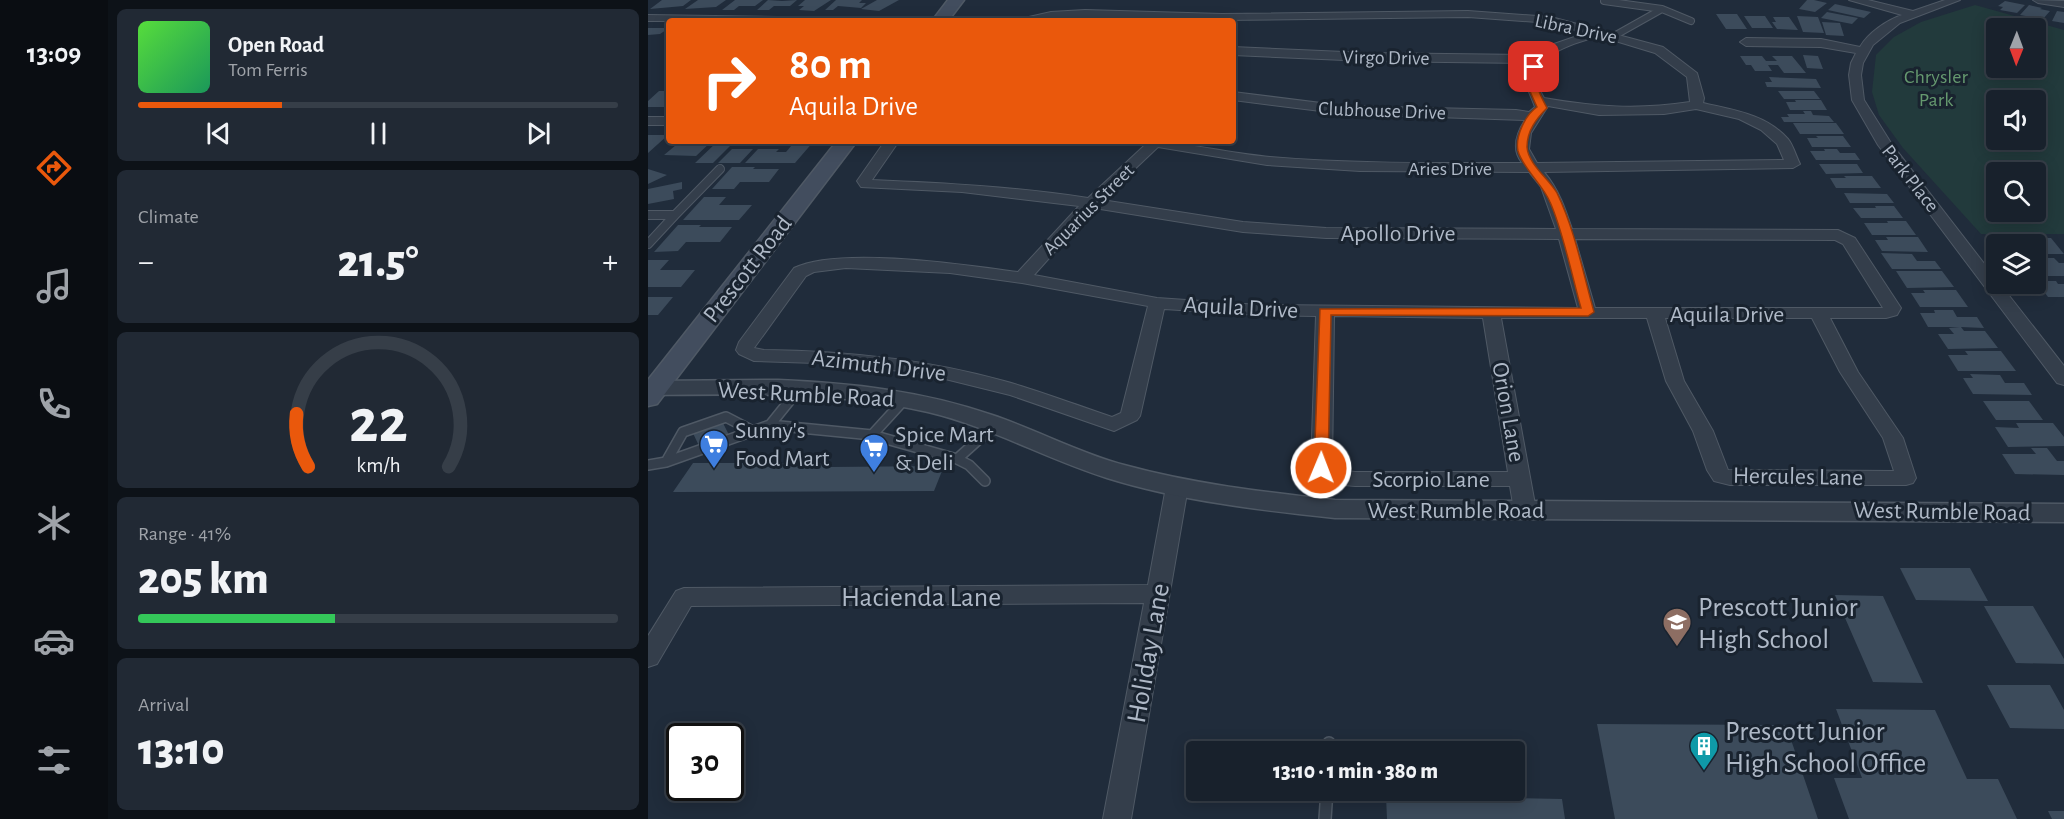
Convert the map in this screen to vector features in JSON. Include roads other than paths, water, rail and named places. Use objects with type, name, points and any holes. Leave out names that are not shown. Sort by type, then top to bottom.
[{"type":"main road","points":[[942,18],[956,0]]},
{"type":"main road","name":"Prescott Road","points":[[651,391],[845,144]]},
{"type":"street","points":[[1854,0],[1912,14]]},
{"type":"street","name":"Park Place","points":[[1955,0],[1912,14],[1881,31],[1863,51],[1857,63],[1855,86],[1865,116],[1885,145],[2064,379]]},
{"type":"street","points":[[2038,0],[2064,4]]},
{"type":"street","name":"Libra Drive","points":[[1041,18],[1064,14],[1180,18]]},
{"type":"street","name":"Libra Drive","points":[[1236,19],[1468,14],[1551,20],[1659,50],[1673,58],[1692,75],[1698,98],[1696,105]]},
{"type":"street","points":[[648,18],[666,19]]},
{"type":"street","points":[[1588,312],[1557,205],[1548,186],[1525,158],[1522,149],[1524,133],[1532,117],[1542,108],[1531,80],[1539,59],[1556,47],[1600,32]]},
{"type":"street","points":[[1746,42],[1821,43],[1863,51]]},
{"type":"street","name":"Virgo Drive","points":[[1236,51],[1367,57],[1539,59]]},
{"type":"street","name":"Clubhouse Drive","points":[[1236,96],[1345,110],[1516,114],[1532,117]]},
{"type":"street","points":[[1540,101],[1599,111],[1664,110],[1696,105]]},
{"type":"street","name":"Aries Drive","points":[[1168,144],[1232,156],[1301,164],[1380,168],[1793,164],[1783,142],[1766,127],[1743,116],[1696,105]]},
{"type":"street","points":[[648,121],[666,121]]},
{"type":"street","name":"Apollo Drive","points":[[890,144],[864,181],[866,184],[999,191],[1092,202],[1243,227],[1314,232],[1838,235],[1849,241],[1892,308],[1891,311]]},
{"type":"street","name":"Aquarius Street","points":[[1022,278],[1092,202],[1155,144]]},
{"type":"street","name":"Aquila Drive","points":[[810,267],[846,263],[950,268],[1022,278],[1157,303],[1325,312],[1819,314],[1891,311]]},
{"type":"street","name":"Azimuth Drive","points":[[810,267],[793,279],[745,346],[746,351],[764,356],[805,356],[887,362],[934,369],[1022,392],[1114,425],[1130,416],[1157,303]]},
{"type":"street","name":"Scorpio Lane","points":[[1325,312],[1321,468],[1325,474],[1334,477],[1523,492]]},
{"type":"street","name":"Orion Lane","points":[[1491,314],[1523,492]]},
{"type":"street","name":"Hercules Lane","points":[[1655,314],[1675,381],[1703,431],[1721,476],[1730,478],[1906,478],[1904,462],[1887,425],[1854,380],[1819,314]]},
{"type":"street","name":"West Rumble Road","points":[[651,391],[799,389],[904,400],[968,414],[1076,458],[1177,487],[1237,498],[1345,510],[1523,492],[2064,513]]},
{"type":"street","name":"Holiday Lane","points":[[1117,819],[1177,487]]},
{"type":"street","name":"Hacienda Lane","points":[[648,657],[684,597],[1158,594]]},
{"type":"lane","points":[[1604,1],[1662,9],[1691,21]]},
{"type":"lane","points":[[1614,36],[1662,9]]},
{"type":"lane","points":[[648,244],[720,169]]},
{"type":"lane","points":[[648,215],[675,215]]},
{"type":"lane","points":[[770,425],[799,389]]},
{"type":"lane","points":[[872,435],[904,400]]},
{"type":"lane","points":[[666,462],[683,432],[726,417],[751,430]]},
{"type":"lane","points":[[957,459],[996,424]]},
{"type":"lane","points":[[648,465],[666,462],[770,425],[872,435],[957,459],[969,465],[985,481]]},
{"type":"lane","points":[[1325,819],[1326,801]]},
{"type":"place","name":"Sunny's Food Mart","points":[[714,470]]},
{"type":"place","name":"Spice Mart & Deli","points":[[874,474]]},
{"type":"place","name":"Prescott Junior High School","points":[[1677,648]]},
{"type":"place","name":"Prescott Junior High School Office","points":[[1704,772]]},
{"type":"park label","name":"Chrysler Park","points":[[1936,88]]}]
